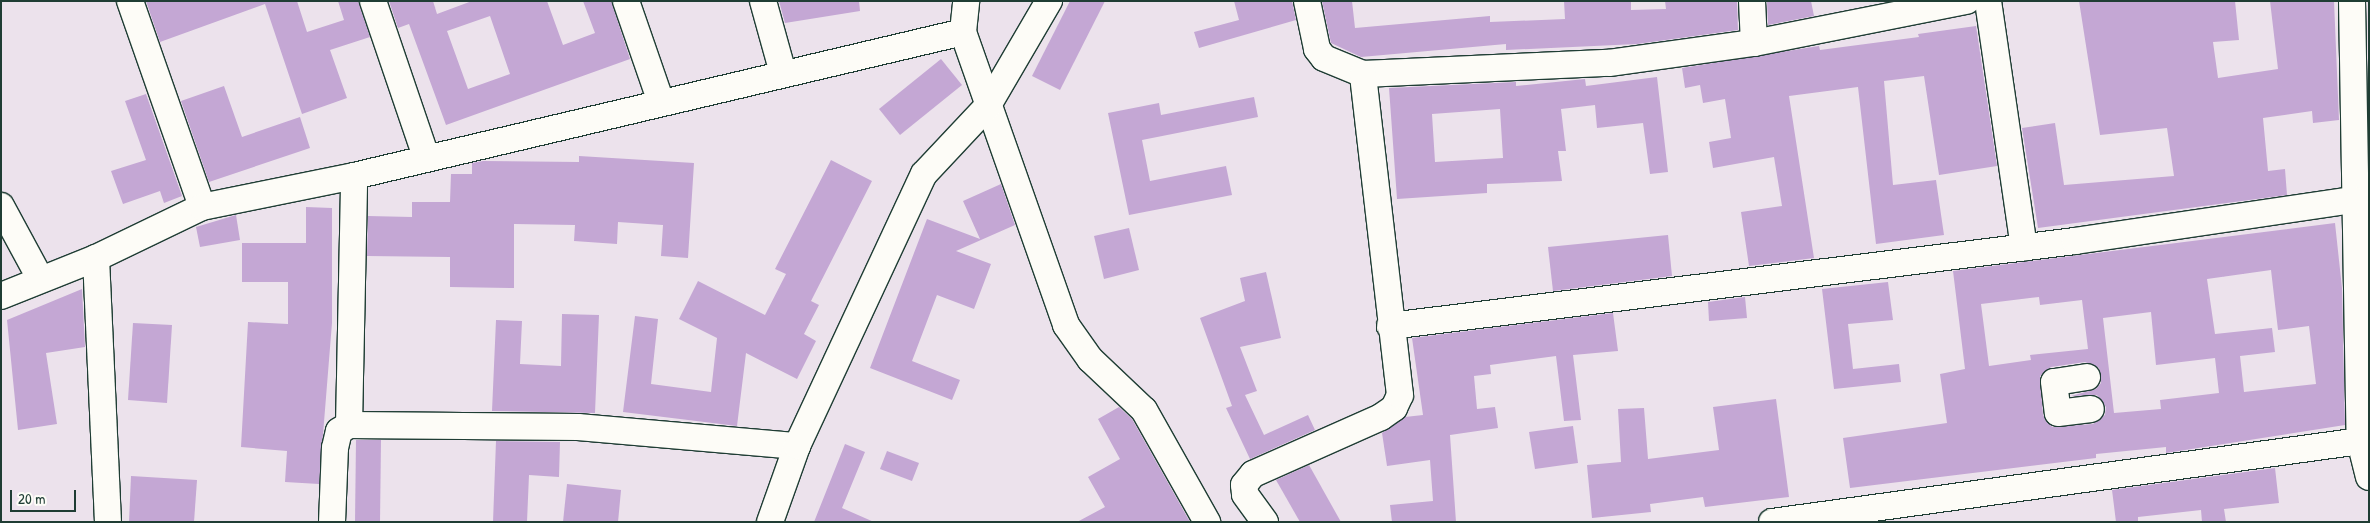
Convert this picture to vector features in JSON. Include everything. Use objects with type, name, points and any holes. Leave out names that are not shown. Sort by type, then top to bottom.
[{"type":"street","points":[[130,1],[202,207]]},
{"type":"street","points":[[373,1],[426,157]]},
{"type":"street","points":[[626,1],[661,102]]},
{"type":"street","points":[[763,1],[783,73]]},
{"type":"street","points":[[966,1],[963,32],[987,107],[1021,191],[1066,324],[1090,359],[1144,410],[1207,522]]},
{"type":"street","points":[[770,522],[797,446],[924,174],[987,107],[1049,1]]},
{"type":"street","points":[[1307,1],[1317,49],[1324,58],[1363,74],[1609,62],[1754,43],[1967,1]]},
{"type":"street","points":[[1752,1],[1754,43]]},
{"type":"street","points":[[1988,1],[2024,247]]},
{"type":"street","points":[[2352,1],[2354,200],[2360,441],[2369,477]]},
{"type":"street","points":[[1,296],[40,278],[96,258],[202,207],[354,176],[426,157],[963,32]]},
{"type":"street","points":[[1265,522],[1245,494],[1244,485],[1253,474],[1394,408],[1400,395],[1390,326],[1363,74]]},
{"type":"street","points":[[349,426],[354,176]]},
{"type":"street","points":[[1390,326],[2024,247],[2354,200]]},
{"type":"street","points":[[1,206],[40,278]]},
{"type":"street","points":[[96,258],[108,522]]},
{"type":"street","points":[[2087,377],[2054,382],[2058,413],[2091,409]]},
{"type":"street","points":[[332,522],[336,448],[340,431],[349,426],[578,427],[797,446]]},
{"type":"street","points":[[1772,522],[2360,441]]},
{"type":"building","points":[[146,1],[297,1],[307,32],[344,20],[338,1],[358,1],[370,37],[330,50],[347,98],[302,114],[265,4],[160,42]]},
{"type":"building","points":[[389,1],[433,1],[437,14],[472,1],[547,1],[563,45],[595,33],[583,1],[611,1],[630,59],[446,125],[409,24],[398,28]],"holes":[[[490,16],[510,74],[468,89],[447,31]]]},
{"type":"building","points":[[779,1],[859,1],[860,11],[785,23]]},
{"type":"building","points":[[1070,1],[1105,1],[1060,90],[1032,76]]},
{"type":"building","points":[[1234,1],[1292,1],[1296,20],[1199,48],[1194,32],[1239,20]]},
{"type":"building","points":[[1322,1],[1352,1],[1355,28],[1490,16],[1490,22],[1565,19],[1564,1],[1631,1],[1631,10],[1666,9],[1665,1],[1737,1],[1738,30],[1637,44],[1506,50],[1506,44],[1361,57],[1331,43]]},
{"type":"building","points":[[1767,1],[1811,1],[1814,16],[1768,25]]},
{"type":"building","points":[[2079,1],[2235,1],[2239,40],[2213,42],[2218,78],[2278,69],[2270,1],[2334,1],[2339,120],[2313,123],[2312,111],[2263,118],[2268,171],[2285,169],[2287,195],[2038,228],[2022,128],[2055,123],[2064,185],[2174,176],[2167,128],[2100,135]]},
{"type":"building","points":[[1976,26],[1997,166],[1939,175],[1924,76],[1884,81],[1893,185],[1936,180],[1944,235],[1876,244],[1858,87],[1789,96],[1814,258],[1749,266],[1741,212],[1782,206],[1774,157],[1713,168],[1709,142],[1731,138],[1725,99],[1703,103],[1700,85],[1685,88],[1682,68],[1819,46],[1820,50],[1919,37],[1918,34]]},
{"type":"building","points":[[941,59],[962,85],[900,135],[879,109]]},
{"type":"building","points":[[1657,77],[1668,172],[1650,174],[1643,123],[1597,128],[1595,105],[1561,109],[1566,151],[1558,151],[1562,181],[1487,184],[1487,193],[1397,199],[1389,88],[1516,82],[1516,86],[1585,79],[1586,86]],"holes":[[[1500,109],[1503,158],[1435,162],[1432,114]]]},
{"type":"building","points":[[224,86],[242,137],[300,117],[310,148],[209,182],[181,101]]},
{"type":"building","points":[[146,94],[182,196],[164,203],[160,191],[123,204],[111,171],[146,160],[125,101]]},
{"type":"building","points":[[1254,97],[1258,117],[1142,140],[1150,181],[1226,166],[1232,195],[1129,215],[1108,113],[1159,103],[1161,115]]},
{"type":"building","points":[[579,156],[694,163],[688,258],[661,256],[663,225],[618,222],[617,244],[574,241],[575,225],[514,224],[514,288],[450,287],[450,257],[367,256],[368,216],[412,217],[412,202],[450,202],[451,174],[472,174],[472,163],[483,161],[579,162]]},
{"type":"building","points":[[831,160],[872,181],[811,301],[819,305],[804,334],[816,341],[797,379],[746,353],[737,426],[623,412],[635,316],[658,319],[651,384],[711,392],[717,338],[679,319],[698,281],[765,315],[786,274],[775,269]]},
{"type":"building","points":[[1001,184],[1015,225],[956,251],[991,264],[974,309],[937,295],[912,361],[960,380],[952,400],[870,368],[927,219],[980,239],[963,201]]},
{"type":"building","points":[[306,207],[332,208],[332,323],[319,484],[285,482],[287,451],[241,447],[248,322],[288,324],[288,282],[242,282],[242,243],[306,243]]},
{"type":"building","points":[[236,215],[240,240],[200,247],[196,227]]},
{"type":"building","points":[[2335,223],[2342,288],[2345,425],[2166,453],[2166,447],[2096,454],[2096,458],[1850,488],[1843,438],[1947,423],[1940,374],[1965,369],[1953,271]],"holes":[[[2271,270],[2278,330],[2309,326],[2316,384],[2244,392],[2240,356],[2275,352],[2272,328],[2215,334],[2207,279]],[[2039,297],[2040,305],[2082,300],[2088,349],[2030,355],[2031,360],[1989,366],[1981,304]],[[2151,312],[2156,365],[2215,358],[2219,393],[2160,400],[2161,409],[2114,413],[2103,318]],[[2085,362],[2099,368],[2101,383],[2096,389],[2071,396],[2097,395],[2106,407],[2105,415],[2093,424],[2052,427],[2043,415],[2040,376],[2051,367]]]},
{"type":"building","points":[[1129,228],[1139,270],[1104,279],[1094,236]]},
{"type":"building","points":[[1668,235],[1672,276],[1553,291],[1548,247]]},
{"type":"building","points":[[1266,272],[1281,338],[1240,347],[1257,391],[1245,395],[1264,435],[1308,415],[1315,430],[1250,459],[1226,408],[1232,406],[1200,318],[1245,301],[1240,278]]},
{"type":"building","points":[[1888,282],[1893,320],[1848,324],[1853,369],[1899,364],[1901,382],[1834,389],[1822,289]]},
{"type":"building","points":[[82,289],[85,347],[46,353],[57,424],[18,430],[7,320]]},
{"type":"building","points":[[1745,297],[1747,318],[1709,321],[1708,302]]},
{"type":"building","points":[[1613,313],[1618,351],[1573,355],[1581,420],[1564,421],[1556,356],[1490,365],[1491,374],[1474,376],[1477,409],[1495,407],[1498,428],[1450,435],[1456,522],[1392,522],[1390,505],[1433,501],[1430,460],[1387,466],[1382,433],[1405,417],[1423,415],[1412,338]]},
{"type":"building","points":[[562,314],[599,315],[595,413],[492,411],[496,320],[522,321],[520,364],[561,366]]},
{"type":"building","points":[[133,323],[172,325],[167,403],[128,400]]},
{"type":"building","points":[[1776,399],[1789,497],[1705,507],[1703,497],[1650,504],[1651,512],[1592,518],[1587,465],[1621,462],[1618,409],[1644,408],[1648,459],[1719,450],[1713,407]]},
{"type":"building","points":[[1119,407],[1132,419],[1190,522],[1077,522],[1105,507],[1088,477],[1120,459],[1098,419]]},
{"type":"building","points":[[1573,426],[1578,463],[1535,469],[1529,432]]},
{"type":"building","points":[[356,440],[381,440],[380,522],[355,522]]},
{"type":"building","points":[[496,441],[560,442],[559,477],[529,475],[527,522],[493,522]]},
{"type":"building","points":[[845,444],[865,452],[842,508],[874,522],[814,522]]},
{"type":"building","points":[[887,451],[919,463],[912,481],[880,469]]},
{"type":"building","points":[[1309,465],[1341,522],[1300,522],[1276,480]]},
{"type":"building","points":[[2275,468],[2279,503],[2224,509],[2226,522],[2202,522],[2201,510],[2138,517],[2138,522],[2116,522],[2112,490]]},
{"type":"building","points":[[131,476],[197,480],[194,522],[129,522]]},
{"type":"building","points":[[567,484],[621,490],[618,522],[563,522]]}]
